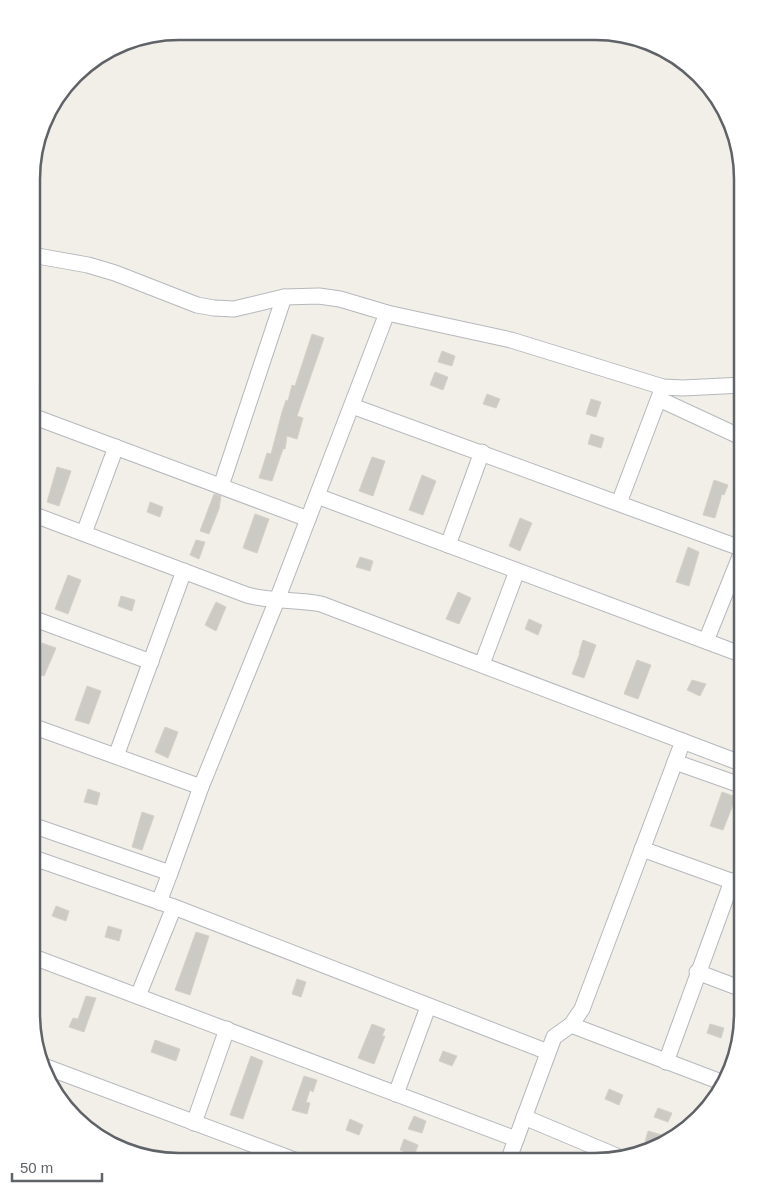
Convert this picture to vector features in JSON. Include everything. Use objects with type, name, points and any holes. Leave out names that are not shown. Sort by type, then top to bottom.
[{"type":"street","points":[[40,256],[88,265],[197,305],[234,309],[284,297],[319,296],[340,299],[387,313],[510,340],[661,393],[734,433]]},
{"type":"street","points":[[221,486],[284,297]]},
{"type":"street","points":[[159,902],[201,787],[277,600],[387,313]]},
{"type":"street","points":[[661,393],[683,388],[734,385]]},
{"type":"street","points":[[619,503],[661,393]]},
{"type":"street","points":[[352,406],[734,546]]},
{"type":"street","points":[[40,419],[308,519]]},
{"type":"street","points":[[84,533],[116,447]]},
{"type":"street","points":[[448,545],[482,452]]},
{"type":"street","points":[[317,496],[734,652]]},
{"type":"street","points":[[40,517],[246,595],[321,604],[734,761]]},
{"type":"street","points":[[482,664],[517,571]]},
{"type":"street","points":[[706,641],[734,571]]},
{"type":"street","points":[[116,756],[184,572]]},
{"type":"street","points":[[40,621],[151,662]]},
{"type":"street","points":[[40,729],[201,787]]},
{"type":"street","points":[[511,1153],[554,1036],[571,1024],[582,1009],[683,741]]},
{"type":"street","points":[[675,762],[734,783]]},
{"type":"street","points":[[40,827],[170,873]]},
{"type":"street","points":[[642,850],[734,882]]},
{"type":"street","points":[[40,860],[174,907],[548,1052]]},
{"type":"street","points":[[666,1062],[697,972],[734,890]]},
{"type":"street","points":[[138,996],[174,907]]},
{"type":"street","points":[[40,964],[138,996],[516,1139]]},
{"type":"street","points":[[697,972],[734,986]]},
{"type":"street","points":[[396,1094],[428,1007]]},
{"type":"street","points":[[571,1024],[717,1081]]},
{"type":"street","points":[[194,1123],[227,1029]]},
{"type":"street","points":[[52,1069],[275,1153]]},
{"type":"street","points":[[524,1117],[608,1152]]},
{"type":"building","points":[[312,334],[324,338],[297,416],[303,418],[297,439],[287,436],[285,449],[283,449],[272,481],[259,478],[267,453],[271,454],[286,400],[288,401],[292,385],[295,386]]},
{"type":"building","points":[[442,351],[455,356],[452,366],[438,362]]},
{"type":"building","points":[[435,372],[448,377],[443,390],[430,385]]},
{"type":"building","points":[[487,394],[500,399],[496,408],[483,404]]},
{"type":"building","points":[[591,399],[601,402],[596,417],[586,414]]},
{"type":"building","points":[[591,434],[604,438],[601,448],[588,444]]},
{"type":"building","points":[[372,457],[385,461],[373,496],[359,491]]},
{"type":"building","points":[[57,467],[71,471],[59,506],[47,502]]},
{"type":"building","points":[[422,475],[436,481],[423,515],[409,510]]},
{"type":"building","points":[[714,480],[728,485],[724,495],[722,494],[715,518],[703,515]]},
{"type":"building","points":[[214,494],[221,496],[219,509],[209,534],[200,531]]},
{"type":"building","points":[[150,502],[163,507],[160,517],[147,512]]},
{"type":"building","points":[[255,514],[269,519],[257,553],[243,548]]},
{"type":"building","points":[[520,518],[532,523],[520,551],[509,546]]},
{"type":"building","points":[[196,540],[205,542],[199,559],[190,555]]},
{"type":"building","points":[[688,547],[699,552],[689,586],[676,582]]},
{"type":"building","points":[[360,557],[373,561],[370,571],[356,567]]},
{"type":"building","points":[[68,575],[81,580],[68,614],[55,609]]},
{"type":"building","points":[[458,592],[471,598],[459,624],[446,619]]},
{"type":"building","points":[[121,596],[135,600],[132,611],[118,606]]},
{"type":"building","points":[[216,602],[226,607],[216,631],[205,625]]},
{"type":"building","points":[[529,619],[542,625],[538,635],[525,629]]},
{"type":"building","points":[[583,640],[596,645],[584,678],[572,674]]},
{"type":"building","points":[[42,643],[56,648],[44,676],[40,675],[40,649]]},
{"type":"building","points":[[637,660],[651,665],[638,699],[624,694]]},
{"type":"building","points":[[692,680],[706,684],[700,696],[687,690]]},
{"type":"building","points":[[87,686],[101,691],[89,724],[75,720]]},
{"type":"building","points":[[165,727],[178,732],[168,758],[155,752]]},
{"type":"building","points":[[88,789],[100,793],[97,805],[84,802]]},
{"type":"building","points":[[722,792],[734,796],[734,802],[723,830],[710,826]]},
{"type":"building","points":[[142,812],[154,816],[142,850],[132,847]]},
{"type":"building","points":[[56,906],[69,911],[66,921],[52,916]]},
{"type":"building","points":[[108,926],[122,930],[119,941],[105,937]]},
{"type":"building","points":[[196,932],[209,936],[190,995],[175,990]]},
{"type":"building","points":[[297,979],[306,982],[301,997],[292,994]]},
{"type":"building","points":[[86,996],[96,998],[84,1032],[69,1027],[73,1018],[78,1019]]},
{"type":"building","points":[[372,1024],[385,1029],[382,1036],[385,1036],[374,1064],[358,1058]]},
{"type":"building","points":[[710,1024],[724,1028],[721,1038],[707,1033]]},
{"type":"building","points":[[155,1040],[180,1049],[176,1061],[151,1052]]},
{"type":"building","points":[[443,1051],[457,1056],[452,1066],[439,1061]]},
{"type":"building","points":[[251,1056],[263,1061],[243,1119],[230,1115]]},
{"type":"building","points":[[304,1076],[317,1080],[313,1092],[310,1090],[306,1102],[310,1103],[307,1114],[292,1110]]},
{"type":"building","points":[[609,1089],[623,1095],[619,1105],[605,1099]]},
{"type":"building","points":[[658,1108],[672,1113],[668,1122],[654,1117]]},
{"type":"building","points":[[414,1116],[426,1121],[422,1133],[408,1129]]},
{"type":"building","points":[[350,1119],[363,1125],[359,1135],[346,1130]]},
{"type":"building","points":[[648,1131],[662,1135],[647,1143],[645,1142]]},
{"type":"building","points":[[404,1139],[418,1145],[415,1153],[407,1153],[400,1150]]}]
